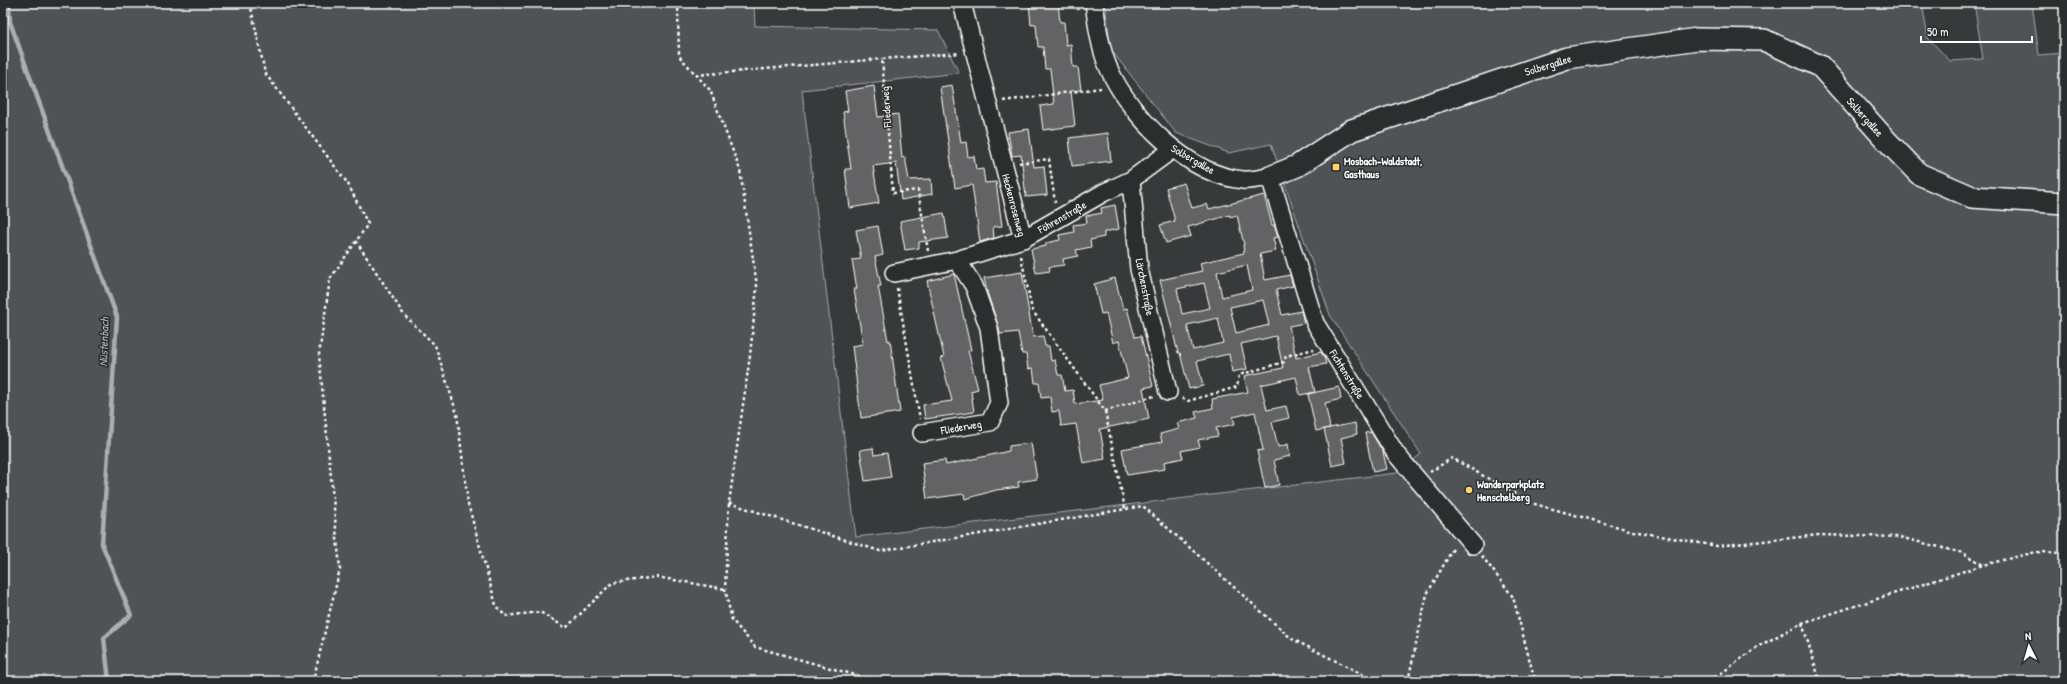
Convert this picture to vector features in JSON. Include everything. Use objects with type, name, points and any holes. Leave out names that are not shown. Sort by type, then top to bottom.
[{"type":"street","name":"Heckenrosenweg","points":[[962,3],[1023,239]]},
{"type":"street","name":"Solbergallee","points":[[1094,3],[1097,25],[1108,68],[1124,97],[1143,120],[1173,149],[1211,172],[1243,180],[1270,177],[1297,166],[1352,130],[1567,58],[1697,38],[1764,40],[1820,66],[1886,140],[1919,174],[1972,197],[2064,203]]},
{"type":"street","name":"Föhrenstraße","points":[[894,273],[957,260],[1023,239],[1103,193],[1131,180],[1173,149]]},
{"type":"street","name":"Fichtenstraße","points":[[1270,177],[1315,323],[1396,454],[1468,538]]},
{"type":"street","name":"Lärchenstraße","points":[[1131,180],[1139,269],[1168,392]]},
{"type":"street","name":"Fliederweg","points":[[922,434],[990,422],[1000,403],[989,328],[974,286],[957,260]]},
{"type":"path","points":[[250,3],[265,72],[348,184],[368,224],[330,279],[319,355],[340,569],[313,681]]},
{"type":"path","points":[[680,3],[678,11],[679,56],[710,90],[740,170],[757,286],[750,356],[729,503],[725,589],[732,620],[755,647],[877,681]]},
{"type":"path","points":[[696,75],[974,52]]},
{"type":"path","name":"Fliederweg","points":[[882,59],[893,193],[918,190],[930,265]]},
{"type":"path","points":[[987,103],[1102,88]]},
{"type":"path","points":[[1003,165],[1049,159],[1057,220]]},
{"type":"path","name":"Heckenrosenweg","points":[[1023,239],[1021,255],[1032,310],[1105,411],[1125,509]]},
{"type":"path","points":[[356,241],[404,315],[435,345],[457,414],[468,504],[496,606],[505,616],[540,612],[566,628],[612,583],[650,578],[725,589]]},
{"type":"path","points":[[894,273],[922,434]]},
{"type":"path","points":[[1105,411],[1168,392],[1188,401],[1237,387],[1239,374],[1284,362],[1286,356],[1329,345]]},
{"type":"path","points":[[1418,480],[1452,458],[1531,503],[1633,531],[1717,546],[1819,535],[1899,536],[1963,554],[1983,565]]},
{"type":"path","points":[[729,503],[880,550],[1143,506],[1292,640],[1376,681]]},
{"type":"path","points":[[1408,681],[1427,594],[1468,538],[1513,597],[1535,681]]},
{"type":"path","points":[[1711,681],[1757,647],[1802,623],[1983,565],[2036,552],[2064,552]]},
{"type":"path","points":[[1802,623],[1820,681]]},
{"type":"shaded area","points":[[3,3],[754,3],[755,26],[938,30],[959,73],[802,90],[856,537],[1397,473],[1421,454],[1330,315],[1271,144],[1229,153],[1176,133],[1111,50],[1105,3],[1922,3],[1928,38],[1950,61],[1983,59],[1974,3],[2032,3],[2039,55],[2064,53],[2064,681],[3,681]]},
{"type":"building","points":[[1029,3],[1058,3],[1060,22],[1064,22],[1066,45],[1071,44],[1073,67],[1078,67],[1081,90],[1071,91],[1075,126],[1043,130],[1040,106],[1054,104],[1050,69],[1045,69],[1043,47],[1038,47],[1036,24],[1031,25]]},
{"type":"building","points":[[952,85],[961,143],[966,142],[968,157],[974,156],[976,170],[983,169],[985,183],[996,182],[1002,226],[993,227],[994,238],[980,242],[972,185],[955,188],[940,87]]},
{"type":"building","points":[[874,86],[878,117],[898,114],[902,158],[905,157],[909,180],[931,179],[932,194],[901,200],[896,163],[873,166],[879,203],[850,208],[845,169],[851,169],[843,112],[848,111],[845,91]]},
{"type":"building","points":[[1029,129],[1034,167],[1044,166],[1047,195],[1026,197],[1021,155],[1012,156],[1008,132]]},
{"type":"building","points":[[1108,133],[1111,161],[1072,166],[1069,138]]},
{"type":"building","points":[[1184,183],[1192,208],[1207,204],[1209,209],[1264,195],[1272,225],[1274,225],[1278,237],[1273,238],[1276,251],[1260,254],[1265,280],[1290,275],[1293,286],[1276,290],[1282,315],[1301,311],[1304,323],[1289,326],[1296,358],[1321,352],[1326,364],[1309,367],[1315,392],[1300,395],[1296,377],[1261,385],[1267,410],[1286,406],[1289,418],[1272,422],[1278,447],[1288,444],[1290,456],[1274,460],[1279,485],[1265,488],[1257,451],[1263,450],[1255,412],[1233,417],[1235,424],[1216,428],[1218,436],[1198,440],[1200,447],[1181,451],[1183,458],[1164,462],[1165,469],[1127,475],[1122,449],[1162,442],[1160,434],[1179,429],[1177,423],[1197,418],[1195,412],[1213,408],[1212,399],[1248,392],[1244,376],[1283,368],[1276,336],[1241,344],[1247,369],[1232,372],[1229,354],[1197,361],[1203,386],[1189,389],[1180,353],[1178,353],[1160,280],[1202,271],[1200,263],[1244,253],[1244,245],[1237,215],[1230,217],[1230,215],[1188,227],[1191,236],[1166,243],[1160,225],[1175,221],[1166,188]],"holes":[[[1247,265],[1252,290],[1222,297],[1217,272]],[[1204,283],[1210,308],[1182,314],[1177,289]],[[1263,300],[1269,325],[1236,333],[1230,307]],[[1218,318],[1223,343],[1193,350],[1187,325]]]},
{"type":"building","points":[[1115,205],[1119,229],[1104,232],[1104,237],[1090,240],[1091,247],[1076,250],[1078,256],[1063,259],[1064,265],[1049,267],[1050,271],[1036,273],[1031,249],[1046,246],[1046,243],[1060,240],[1059,235],[1074,232],[1073,225],[1087,223],[1086,216],[1102,213],[1101,208]]},
{"type":"building","points":[[944,213],[948,238],[919,242],[919,248],[905,250],[900,221]]},
{"type":"building","points":[[878,226],[883,255],[875,257],[881,286],[878,286],[888,341],[890,340],[900,412],[861,418],[852,346],[863,344],[854,289],[857,289],[852,260],[861,259],[856,230]]},
{"type":"building","points":[[1022,272],[1033,337],[1043,336],[1045,346],[1049,346],[1051,361],[1055,360],[1058,375],[1062,375],[1065,391],[1073,390],[1075,404],[1103,400],[1099,385],[1128,378],[1119,341],[1113,343],[1106,313],[1101,314],[1094,284],[1115,278],[1123,309],[1127,308],[1135,337],[1141,336],[1153,386],[1143,388],[1149,419],[1100,429],[1105,459],[1083,463],[1076,424],[1061,426],[1059,411],[1052,412],[1050,397],[1041,398],[1039,383],[1035,383],[1033,368],[1028,369],[1026,354],[1022,354],[1018,332],[1000,334],[984,278]]},
{"type":"building","points":[[954,274],[971,350],[968,351],[978,389],[971,391],[974,412],[925,419],[923,405],[952,401],[941,358],[944,357],[927,281]]},
{"type":"building","points":[[1339,387],[1341,399],[1325,403],[1330,428],[1316,431],[1308,394]]},
{"type":"building","points":[[1355,423],[1357,434],[1341,438],[1346,463],[1332,466],[1324,429]]},
{"type":"building","points":[[1371,432],[1383,452],[1387,469],[1373,472],[1365,433]]},
{"type":"building","points":[[1031,443],[1037,479],[1018,482],[1019,487],[996,490],[965,499],[964,494],[927,499],[922,463],[945,460],[946,465],[1009,451],[1009,446]]},
{"type":"building","points":[[873,448],[874,455],[887,453],[891,477],[865,481],[860,450]]},
{"type":"waterway","name":"Nüstenbach","points":[[9,3],[10,22],[117,317],[102,544],[131,615],[104,638],[109,681]]},
{"type":"place","name":"Mosbach-Waldstadt, Gasthaus","points":[[1336,167]]},
{"type":"place","name":"Wanderparkplatz Henschelberg","points":[[1469,490]]}]
